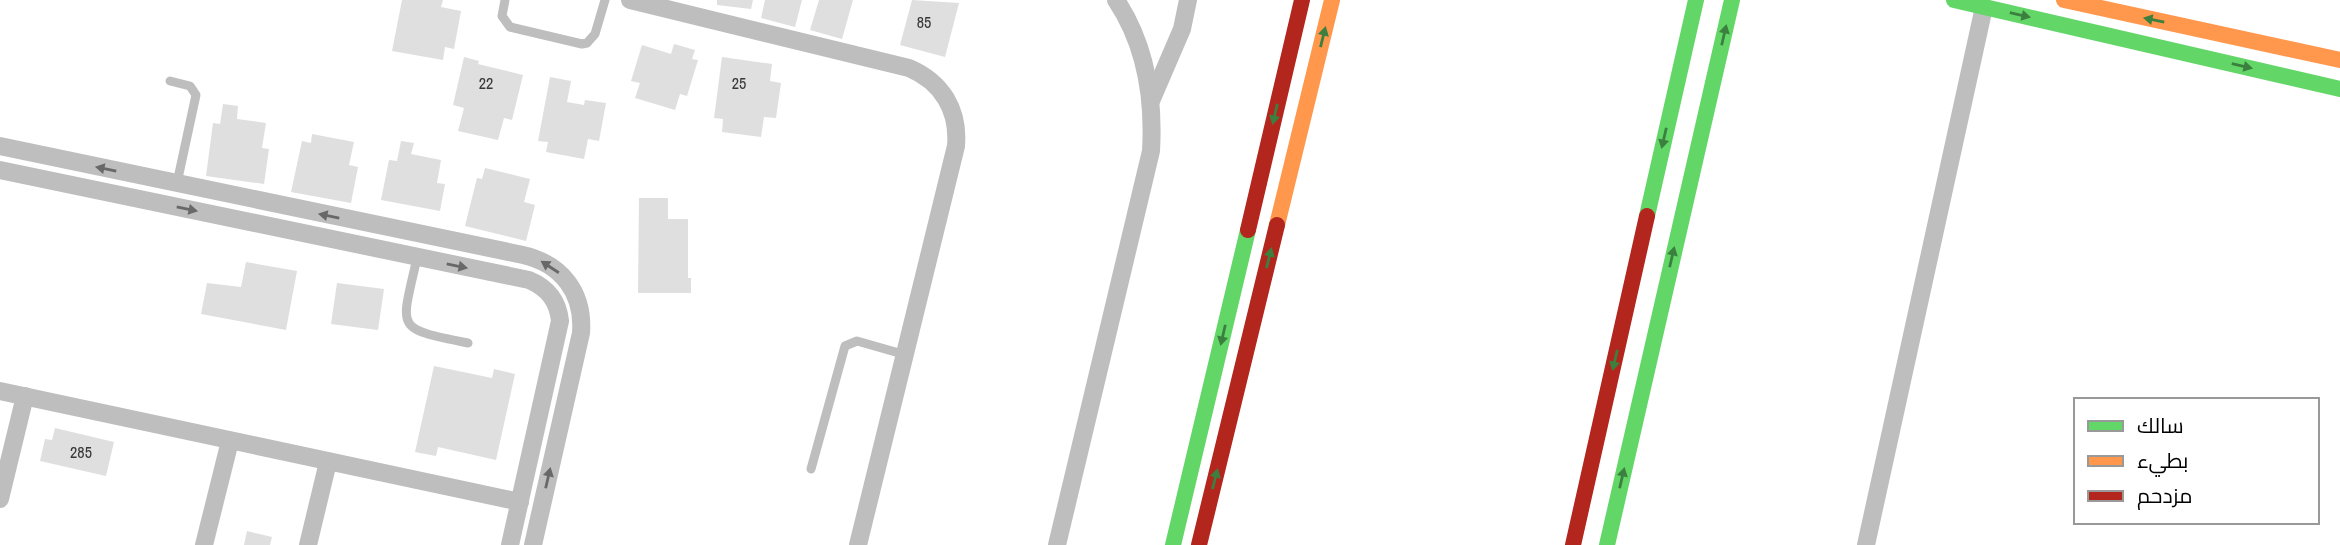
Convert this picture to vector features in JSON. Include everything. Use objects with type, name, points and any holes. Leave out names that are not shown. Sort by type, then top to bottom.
[{"type":"street","points":[[631,0],[909,68],[941,89],[956,123],[956,146],[858,545]]},
{"type":"street","points":[[1058,545],[1151,151],[1151,100],[1140,51],[1116,0]]},
{"type":"street","points":[[1151,100],[1182,29],[1188,0]]},
{"type":"street","points":[[1173,545],[1302,0]]},
{"type":"street","points":[[1199,545],[1332,0]]},
{"type":"street","points":[[1607,545],[1688,113],[1696,0]]},
{"type":"street","points":[[1573,545],[1688,113],[1732,0]]},
{"type":"street","points":[[1954,0],[2340,89]]},
{"type":"street","points":[[2064,0],[2340,60]]},
{"type":"street","points":[[1866,545],[1984,6]]},
{"type":"street","points":[[0,146],[176,185],[523,255],[558,271],[578,299],[581,333],[533,545]]},
{"type":"street","points":[[0,170],[529,280],[545,288],[556,302],[559,321],[510,545]]},
{"type":"street","points":[[0,391],[520,502]]},
{"type":"street","points":[[0,499],[25,396]]},
{"type":"street","points":[[204,545],[230,441]]},
{"type":"street","points":[[307,545],[328,462]]},
{"type":"lane","points":[[505,0],[502,16],[510,27],[582,44],[596,34],[605,0]]},
{"type":"lane","points":[[170,81],[190,86],[195,95],[176,185]]},
{"type":"lane","points":[[417,258],[405,313],[410,324],[419,333],[468,343]]},
{"type":"lane","points":[[811,469],[845,346],[857,341],[906,355]]},
{"type":"building","points":[[402,0],[443,0],[441,7],[461,11],[454,49],[445,47],[443,60],[392,51]]},
{"type":"building","points":[[717,0],[753,0],[751,9],[717,5]]},
{"type":"building","points":[[765,0],[802,0],[795,27],[761,18]]},
{"type":"building","points":[[819,0],[853,0],[842,39],[810,30]]},
{"type":"building","points":[[912,0],[959,3],[945,57],[900,45]]},
{"type":"building","points":[[674,44],[695,50],[692,59],[698,60],[687,96],[680,94],[675,110],[635,98],[640,83],[631,81],[642,45],[671,54]]},
{"type":"building","points":[[464,57],[479,61],[478,64],[523,75],[512,120],[504,118],[498,140],[458,131],[464,108],[453,105]]},
{"type":"building","points":[[722,57],[772,64],[770,81],[781,83],[776,118],[764,117],[761,137],[722,132],[723,119],[714,118]]},
{"type":"building","points":[[550,77],[571,81],[567,102],[584,105],[585,100],[606,103],[599,141],[588,139],[584,159],[546,152],[548,142],[538,141]]},
{"type":"building","points":[[223,104],[238,106],[237,119],[266,123],[262,148],[269,149],[264,184],[206,176],[213,123],[220,124]]},
{"type":"building","points":[[312,134],[354,142],[349,165],[358,167],[351,203],[291,192],[302,141],[311,143]]},
{"type":"building","points":[[401,141],[414,143],[411,154],[441,160],[437,183],[445,184],[440,211],[381,200],[389,160],[397,161]]},
{"type":"building","points":[[485,168],[530,179],[524,202],[535,205],[526,241],[465,226],[477,178],[482,179]]},
{"type":"building","points":[[639,198],[668,198],[668,219],[688,219],[688,278],[691,278],[691,293],[638,293]]},
{"type":"building","points":[[246,262],[297,271],[286,330],[201,314],[207,283],[241,287]]},
{"type":"building","points":[[337,283],[384,289],[378,330],[331,324]]},
{"type":"building","points":[[434,366],[492,378],[494,369],[515,374],[496,460],[438,447],[436,456],[415,452]]},
{"type":"building","points":[[55,428],[114,442],[106,476],[40,461],[45,439],[52,440]]},
{"type":"building","points":[[247,531],[272,537],[270,545],[244,545]]},
{"type":"traffic: fast","points":[[1647,216],[1696,0]]},
{"type":"traffic: fast","points":[[1607,545],[1732,0]]},
{"type":"traffic: fast","points":[[1954,0],[2340,89]]},
{"type":"traffic: fast","points":[[1173,545],[1248,230]]},
{"type":"traffic: slow","points":[[1277,225],[1332,0]]},
{"type":"traffic: slow","points":[[2064,0],[2340,60]]},
{"type":"traffic: jam","points":[[1248,230],[1302,0]]},
{"type":"traffic: jam","points":[[1573,545],[1647,216]]},
{"type":"traffic: jam","points":[[1199,545],[1277,225]]}]
